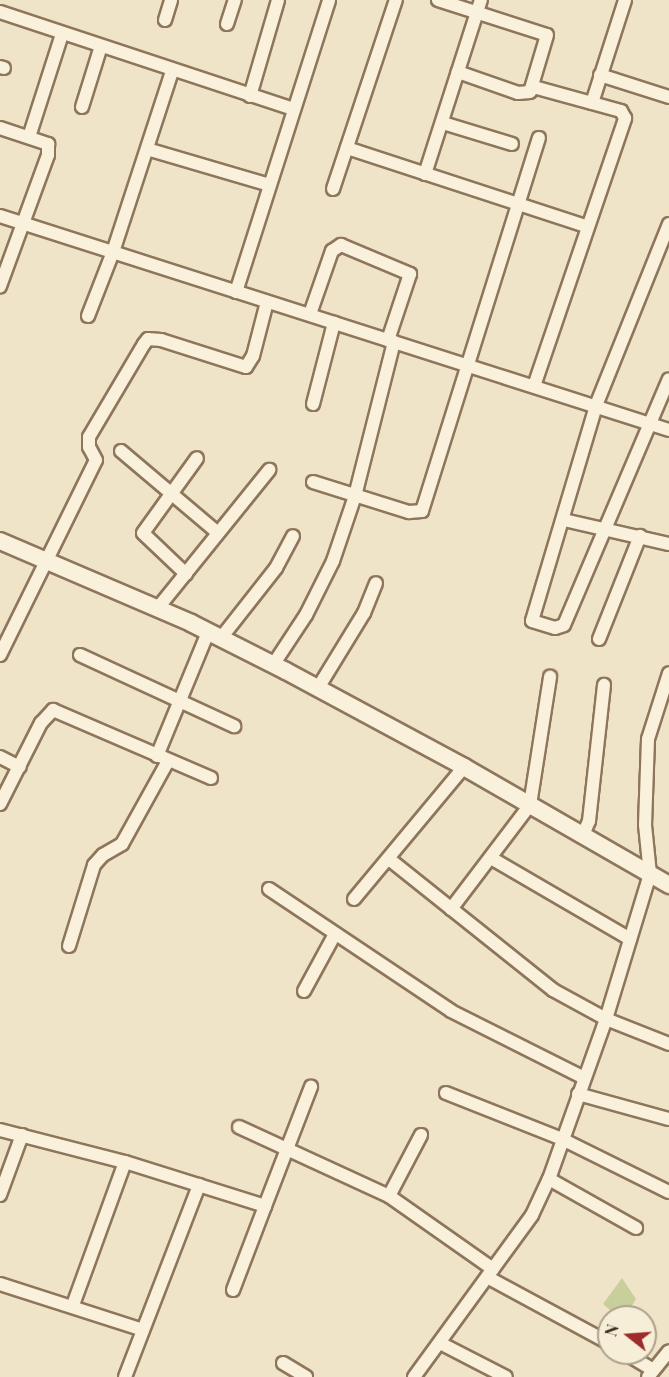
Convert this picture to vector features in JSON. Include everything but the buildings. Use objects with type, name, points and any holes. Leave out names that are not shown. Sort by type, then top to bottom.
[{"type":"street","points":[[165,20],[171,0]]},
{"type":"street","points":[[227,24],[235,0]]},
{"type":"street","points":[[250,96],[278,0]]},
{"type":"street","points":[[236,292],[328,0]]},
{"type":"street","points":[[333,189],[396,0]]},
{"type":"street","points":[[438,0],[479,6],[547,35],[534,87]]},
{"type":"street","points":[[592,103],[625,0]]},
{"type":"street","points":[[425,174],[479,6]]},
{"type":"street","points":[[0,12],[172,71],[293,109]]},
{"type":"street","points":[[29,137],[62,34]]},
{"type":"street","points":[[82,107],[101,46]]},
{"type":"street","points":[[87,316],[114,252],[172,71]]},
{"type":"street","points":[[458,72],[518,93],[534,87],[621,111],[625,118],[586,226],[534,386]]},
{"type":"street","points":[[600,75],[669,96]]},
{"type":"street","points":[[443,123],[512,144]]},
{"type":"street","points":[[0,128],[48,144],[48,155],[0,286]]},
{"type":"street","points":[[313,482],[409,512],[422,510],[539,138]]},
{"type":"street","points":[[347,148],[586,226]]},
{"type":"street","points":[[147,149],[269,185]]},
{"type":"street","points":[[0,216],[669,430]]},
{"type":"street","points":[[669,224],[596,406],[564,520],[531,618],[555,627],[564,625],[669,379]]},
{"type":"street","points":[[273,664],[306,615],[333,561],[355,496],[409,272],[341,245],[332,251],[310,314]]},
{"type":"street","points":[[0,655],[48,562],[96,460],[89,447],[89,437],[144,344],[148,339],[161,340],[246,367],[252,356],[267,302]]},
{"type":"street","points":[[313,405],[334,323]]},
{"type":"street","points":[[121,451],[218,533]]},
{"type":"street","points":[[186,574],[143,533],[171,491],[197,458]]},
{"type":"street","points":[[158,609],[269,470]]},
{"type":"street","points":[[564,520],[669,544]]},
{"type":"street","points":[[69,946],[94,865],[102,855],[122,844],[162,758],[181,699],[214,635],[276,568],[293,536]]},
{"type":"street","points":[[599,639],[640,537]]},
{"type":"street","points":[[0,541],[158,609],[273,664],[464,767],[669,885]]},
{"type":"street","points":[[318,688],[364,613],[376,583]]},
{"type":"street","points":[[80,655],[181,699],[234,726]]},
{"type":"street","points":[[451,909],[530,805],[550,677]]},
{"type":"street","points":[[414,1377],[532,1215],[549,1179],[606,1019],[650,874],[645,825],[648,739],[668,680]]},
{"type":"street","points":[[583,835],[589,821],[604,685]]},
{"type":"street","points":[[0,804],[41,723],[53,710],[211,778]]},
{"type":"street","points":[[0,757],[20,767]]},
{"type":"street","points":[[354,899],[464,767]]},
{"type":"street","points":[[491,858],[630,939]]},
{"type":"street","points":[[389,859],[553,990],[606,1019],[669,1044]]},
{"type":"street","points":[[269,889],[451,1011],[584,1078]]},
{"type":"street","points":[[304,991],[335,933]]},
{"type":"street","points":[[233,1290],[310,1088]]},
{"type":"street","points":[[446,1093],[562,1139],[669,1192]]},
{"type":"street","points":[[578,1094],[669,1119]]},
{"type":"street","points":[[239,1127],[288,1146],[389,1196],[490,1273],[597,1336]]},
{"type":"street","points":[[0,1130],[125,1162],[265,1206]]},
{"type":"street","points":[[0,1195],[22,1135]]},
{"type":"street","points":[[389,1196],[421,1135]]},
{"type":"street","points":[[73,1305],[125,1162]]},
{"type":"street","points":[[549,1179],[636,1228]]},
{"type":"street","points":[[125,1377],[199,1185]]},
{"type":"street","points":[[0,1284],[73,1305],[143,1330]]},
{"type":"street","points":[[440,1342],[506,1377]]},
{"type":"street","points":[[651,1374],[669,1351]]},
{"type":"street","points":[[283,1363],[306,1377]]},
{"type":"green space","points":[[622,1278],[636,1299],[632,1305],[603,1304]]}]
